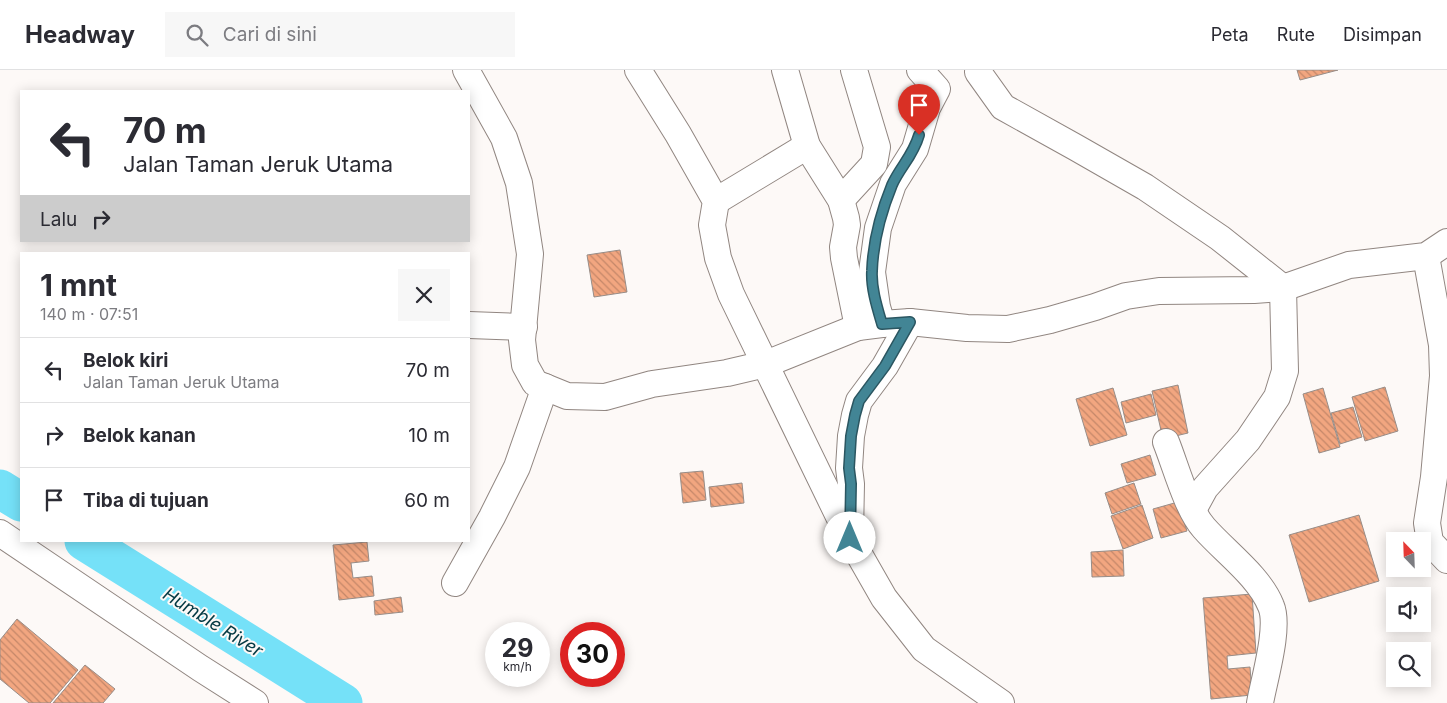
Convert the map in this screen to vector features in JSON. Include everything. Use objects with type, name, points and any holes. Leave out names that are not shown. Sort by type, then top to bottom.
[{"type":"street","points":[[466,70],[504,138],[519,183],[530,254],[522,340],[525,365],[535,383],[568,396],[605,397],[652,384],[728,373],[766,364],[870,326],[910,322],[967,328],[1008,329],[1095,308],[1126,296],[1159,291],[1284,288],[1349,265],[1436,249],[1443,376],[1434,477],[1427,523],[1430,542],[1447,560]]},
{"type":"street","points":[[638,70],[678,134],[716,201],[712,225],[718,258],[731,294],[850,538],[884,598],[924,649],[1001,703]]},
{"type":"street","points":[[785,70],[806,146],[841,200],[847,225],[843,247],[844,258],[870,326]]},
{"type":"street","points":[[841,200],[874,164],[877,148],[854,70]]},
{"type":"street","points":[[870,326],[877,307],[872,272],[878,228],[892,184],[915,148],[927,108],[937,89],[920,70]]},
{"type":"street","points":[[978,72],[1003,108],[1145,187],[1220,238],[1284,288]]},
{"type":"street","points":[[716,201],[806,146]]},
{"type":"street","points":[[1192,510],[1206,488],[1248,440],[1277,397],[1284,371],[1284,288]]},
{"type":"street","points":[[850,538],[851,484],[849,468],[851,436],[855,415],[859,401],[885,366],[910,322]]},
{"type":"street","points":[[470,325],[524,328]]},
{"type":"street","points":[[455,583],[492,517],[517,467],[545,387]]},
{"type":"street","points":[[1166,442],[1192,510],[1203,527],[1253,578],[1271,606],[1274,628],[1260,703]]},
{"type":"street","points":[[0,533],[255,703]]},
{"type":"building","points":[[1297,70],[1338,70],[1300,80]]},
{"type":"building","points":[[620,250],[627,292],[594,297],[587,255]]},
{"type":"building","points":[[1178,385],[1188,433],[1163,439],[1152,391]]},
{"type":"building","points":[[1385,387],[1398,431],[1365,441],[1352,397]]},
{"type":"building","points":[[1113,388],[1127,435],[1090,446],[1076,399]]},
{"type":"building","points":[[1323,388],[1340,447],[1319,453],[1303,394]]},
{"type":"building","points":[[1151,394],[1156,415],[1126,423],[1121,402]]},
{"type":"building","points":[[1353,407],[1362,437],[1340,444],[1331,413]]},
{"type":"building","points":[[1150,455],[1156,475],[1127,483],[1121,464]]},
{"type":"building","points":[[703,471],[706,500],[683,503],[680,473]]},
{"type":"building","points":[[742,483],[744,503],[711,507],[709,487]]},
{"type":"building","points":[[1134,483],[1141,504],[1112,514],[1105,493]]},
{"type":"building","points":[[1178,502],[1187,531],[1161,538],[1153,509]]},
{"type":"building","points":[[1142,505],[1153,538],[1123,549],[1111,516]]},
{"type":"building","points":[[1359,515],[1379,581],[1309,602],[1289,535]]},
{"type":"building","points":[[367,542],[369,561],[351,563],[353,578],[372,576],[374,596],[339,600],[333,545]]},
{"type":"building","points":[[1123,550],[1124,576],[1092,577],[1091,552]]},
{"type":"building","points":[[1252,594],[1256,653],[1227,656],[1228,669],[1250,667],[1252,695],[1211,699],[1203,598]]},
{"type":"building","points":[[401,597],[403,612],[375,615],[374,601]]},
{"type":"building","points":[[17,619],[78,670],[50,703],[29,703],[0,679],[0,640]]},
{"type":"building","points":[[85,665],[115,689],[103,703],[53,703]]},
{"type":"waterway","name":"Humble River","points":[[0,489],[20,501]]},
{"type":"waterway","name":"Humble River","points":[[86,542],[343,703]]},
{"type":"route","points":[[850,538],[851,484],[849,468],[851,436],[855,415],[859,401],[885,366],[910,322],[882,324],[877,307],[872,272],[878,228],[892,184],[915,148],[919,135]]}]
